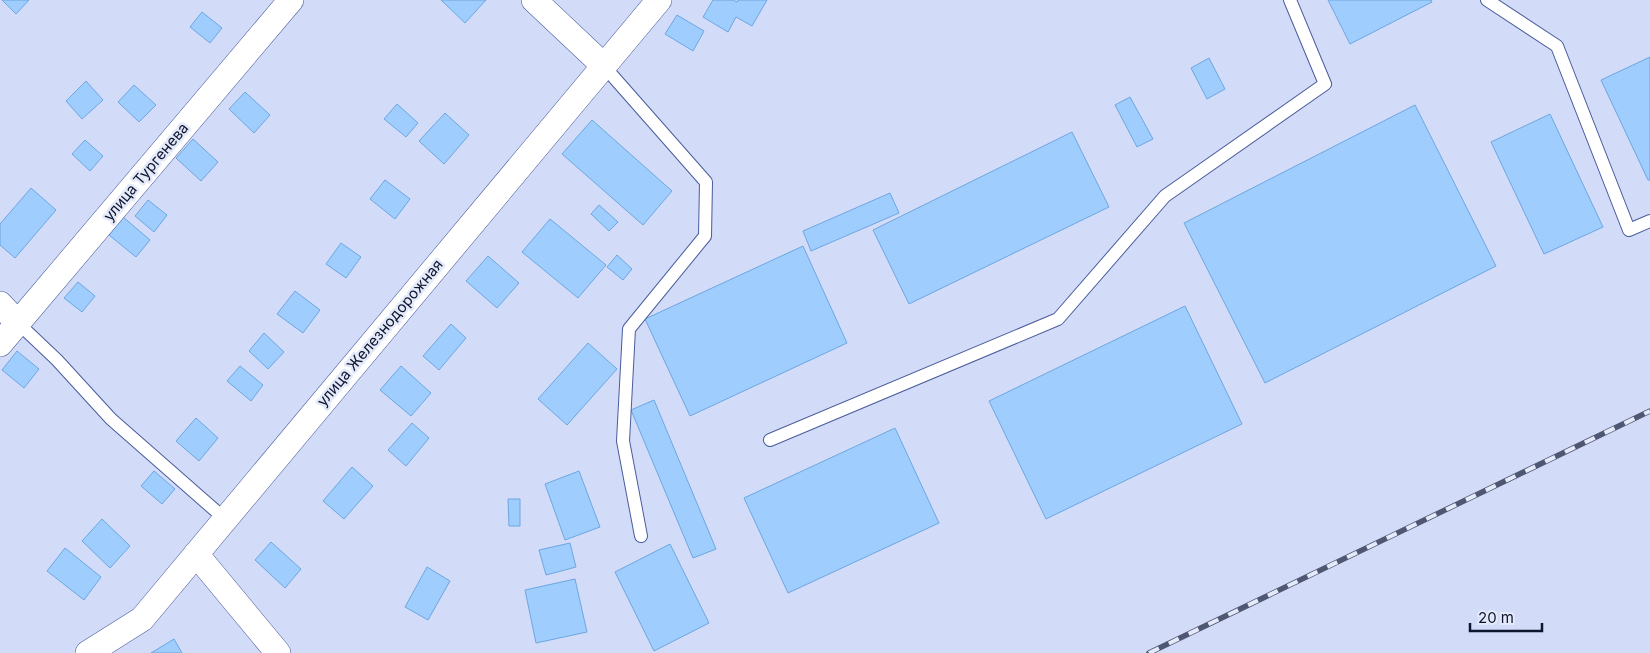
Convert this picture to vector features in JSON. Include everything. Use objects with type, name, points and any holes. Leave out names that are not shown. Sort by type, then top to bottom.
[{"type":"street","name":"улица Тургенева","points":[[0,344],[291,0]]},
{"type":"street","points":[[534,0],[603,65]]},
{"type":"street","name":"улица Железнодорожная","points":[[88,653],[142,619],[659,0]]},
{"type":"street","points":[[0,304],[18,323]]},
{"type":"street","points":[[196,554],[278,653]]},
{"type":"lane","points":[[770,440],[1058,319],[1165,196],[1325,84],[1290,0]]},
{"type":"lane","points":[[1487,0],[1557,46],[1629,230],[1650,221]]},
{"type":"lane","points":[[603,65],[706,182],[705,236],[629,329],[623,441],[641,536]]},
{"type":"lane","points":[[18,323],[57,360],[111,419],[225,519]]},
{"type":"building","points":[[2,0],[29,0],[16,14]]},
{"type":"building","points":[[441,0],[486,0],[465,23]]},
{"type":"building","points":[[713,0],[733,0],[737,2],[738,0],[767,0],[752,26],[736,17],[728,32],[703,17]]},
{"type":"building","points":[[1328,0],[1431,0],[1432,2],[1350,44]]},
{"type":"building","points":[[202,12],[222,28],[210,43],[190,27]]},
{"type":"building","points":[[677,15],[704,31],[693,51],[665,34]]},
{"type":"building","points":[[1650,57],[1650,180],[1648,180],[1601,80]]},
{"type":"building","points":[[1209,58],[1225,89],[1207,99],[1191,68]]},
{"type":"building","points":[[86,81],[103,100],[82,119],[66,101]]},
{"type":"building","points":[[134,85],[156,105],[139,122],[118,102]]},
{"type":"building","points":[[245,92],[270,115],[254,133],[229,109]]},
{"type":"building","points":[[1130,97],[1153,139],[1137,147],[1115,105]]},
{"type":"building","points":[[397,104],[418,123],[406,137],[384,119]]},
{"type":"building","points":[[1415,105],[1496,266],[1265,383],[1184,223]]},
{"type":"building","points":[[445,113],[469,135],[444,164],[419,141]]},
{"type":"building","points":[[1550,114],[1603,227],[1544,254],[1491,142]]},
{"type":"building","points":[[592,120],[672,191],[643,225],[562,154]]},
{"type":"building","points":[[1072,132],[1109,207],[909,304],[873,230]]},
{"type":"building","points":[[193,139],[218,162],[201,181],[176,158]]},
{"type":"building","points":[[85,140],[103,156],[90,171],[72,154]]},
{"type":"building","points":[[385,180],[410,199],[395,219],[370,199]]},
{"type":"building","points":[[31,188],[56,210],[15,258],[0,245],[0,224]]},
{"type":"building","points":[[890,193],[899,213],[811,251],[803,231]]},
{"type":"building","points":[[148,200],[167,215],[154,232],[135,216]]},
{"type":"building","points":[[599,205],[618,222],[609,231],[591,214]]},
{"type":"building","points":[[123,217],[150,240],[136,257],[109,235]]},
{"type":"building","points":[[550,219],[606,265],[578,298],[522,252]]},
{"type":"building","points":[[341,243],[361,257],[346,278],[326,264]]},
{"type":"building","points":[[803,246],[847,343],[690,416],[645,319]]},
{"type":"building","points":[[617,255],[632,269],[623,280],[607,267]]},
{"type":"building","points":[[488,256],[519,283],[497,308],[466,281]]},
{"type":"building","points":[[78,282],[95,296],[82,312],[64,298]]},
{"type":"building","points":[[295,291],[320,310],[303,333],[277,314]]},
{"type":"building","points":[[1185,306],[1242,424],[1046,519],[989,401]]},
{"type":"building","points":[[451,324],[466,338],[439,370],[423,356]]},
{"type":"building","points":[[264,333],[284,352],[268,369],[249,351]]},
{"type":"building","points":[[588,343],[617,369],[567,425],[538,399]]},
{"type":"building","points":[[17,351],[39,369],[24,388],[2,370]]},
{"type":"building","points":[[240,366],[263,385],[251,401],[227,381]]},
{"type":"building","points":[[401,366],[431,393],[411,416],[380,390]]},
{"type":"building","points":[[654,400],[716,549],[693,558],[631,410]]},
{"type":"building","points":[[196,418],[218,438],[199,461],[176,441]]},
{"type":"building","points":[[412,423],[429,438],[406,466],[388,450]]},
{"type":"building","points":[[895,428],[939,523],[788,593],[744,498]]},
{"type":"building","points":[[352,467],[373,486],[344,519],[323,501]]},
{"type":"building","points":[[154,471],[175,489],[162,504],[141,486]]},
{"type":"building","points":[[579,471],[600,527],[565,540],[545,484]]},
{"type":"building","points":[[508,499],[520,499],[520,526],[509,526]]},
{"type":"building","points":[[102,519],[130,546],[110,568],[82,541]]},
{"type":"building","points":[[271,542],[301,569],[285,588],[255,560]]},
{"type":"building","points":[[570,543],[576,567],[546,575],[539,550]]},
{"type":"building","points":[[670,544],[709,623],[654,651],[615,572]]},
{"type":"building","points":[[65,548],[101,577],[84,600],[47,571]]},
{"type":"building","points":[[427,567],[450,581],[428,620],[405,607]]},
{"type":"building","points":[[575,579],[587,632],[536,643],[525,590]]},
{"type":"building","points":[[174,639],[182,653],[151,653]]},
{"type":"railway","points":[[1149,653],[1650,411]]}]
